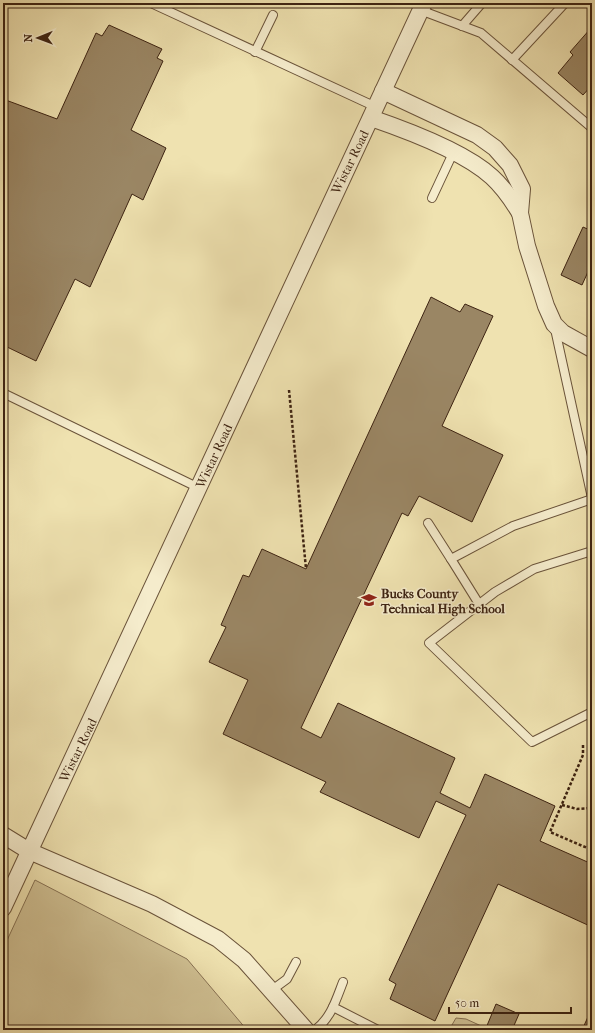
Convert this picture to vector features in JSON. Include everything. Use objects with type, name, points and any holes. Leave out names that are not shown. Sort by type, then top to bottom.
[{"type":"street","name":"Wistar Road","points":[[3,908],[422,7]]},
{"type":"street","points":[[383,91],[477,135],[495,148],[510,165],[518,178],[522,189],[520,213],[527,246],[546,306],[554,324],[562,333],[592,349]]},
{"type":"street","points":[[373,112],[466,159],[492,176],[520,213]]},
{"type":"street","points":[[3,835],[29,851],[152,904],[200,928],[218,939],[244,960],[306,1030]]},
{"type":"lane","points":[[151,3],[255,52],[373,112]]},
{"type":"lane","points":[[462,26],[482,3]]},
{"type":"lane","points":[[512,60],[564,3]]},
{"type":"lane","points":[[422,7],[462,26],[481,33],[592,128]]},
{"type":"lane","points":[[255,52],[273,15]]},
{"type":"lane","points":[[432,198],[453,153]]},
{"type":"lane","points":[[451,559],[513,526],[592,499],[554,324]]},
{"type":"lane","points":[[3,393],[199,488]]},
{"type":"lane","points":[[428,523],[479,604]]},
{"type":"lane","points":[[592,551],[534,569],[495,592],[429,643],[532,742],[592,712]]},
{"type":"lane","points":[[272,990],[287,979],[296,962]]},
{"type":"lane","points":[[315,1030],[324,1023],[333,1007],[343,982]]},
{"type":"lane","points":[[333,1007],[378,1030]]},
{"type":"path","points":[[288,390],[306,569]]},
{"type":"path","points":[[583,745],[583,755],[550,832],[592,850]]},
{"type":"path","points":[[562,805],[577,809],[592,808]]},
{"type":"shaded area","points":[[35,880],[187,959],[247,1030],[3,1030],[3,949]]},
{"type":"shaded area","points":[[456,1018],[466,1019],[490,1030],[449,1030]]},
{"type":"building","points":[[109,25],[162,49],[157,58],[163,61],[131,130],[166,148],[143,200],[132,194],[90,287],[75,279],[36,361],[3,345],[3,99],[57,119],[96,33],[102,36]]},
{"type":"building","points":[[591,28],[592,85],[583,95],[558,73],[573,55],[570,52]]},
{"type":"building","points":[[583,227],[592,231],[592,263],[582,285],[561,275]]},
{"type":"building","points":[[431,297],[460,312],[465,304],[493,316],[442,426],[503,455],[472,522],[419,496],[408,516],[402,513],[301,728],[321,738],[338,703],[455,758],[440,793],[470,808],[485,774],[555,806],[540,841],[592,864],[592,927],[498,884],[435,1021],[390,999],[396,984],[389,980],[466,815],[436,801],[419,838],[320,792],[326,782],[223,734],[248,680],[209,662],[226,627],[221,625],[243,575],[249,577],[262,549],[306,569]]},
{"type":"building","points":[[496,1004],[519,1014],[512,1030],[492,1030],[486,1028]]},
{"type":"building","points":[[592,1008],[592,1030],[582,1030]]},
{"type":"place","name":"Bucks County Technical High School","points":[[369,600]]}]
